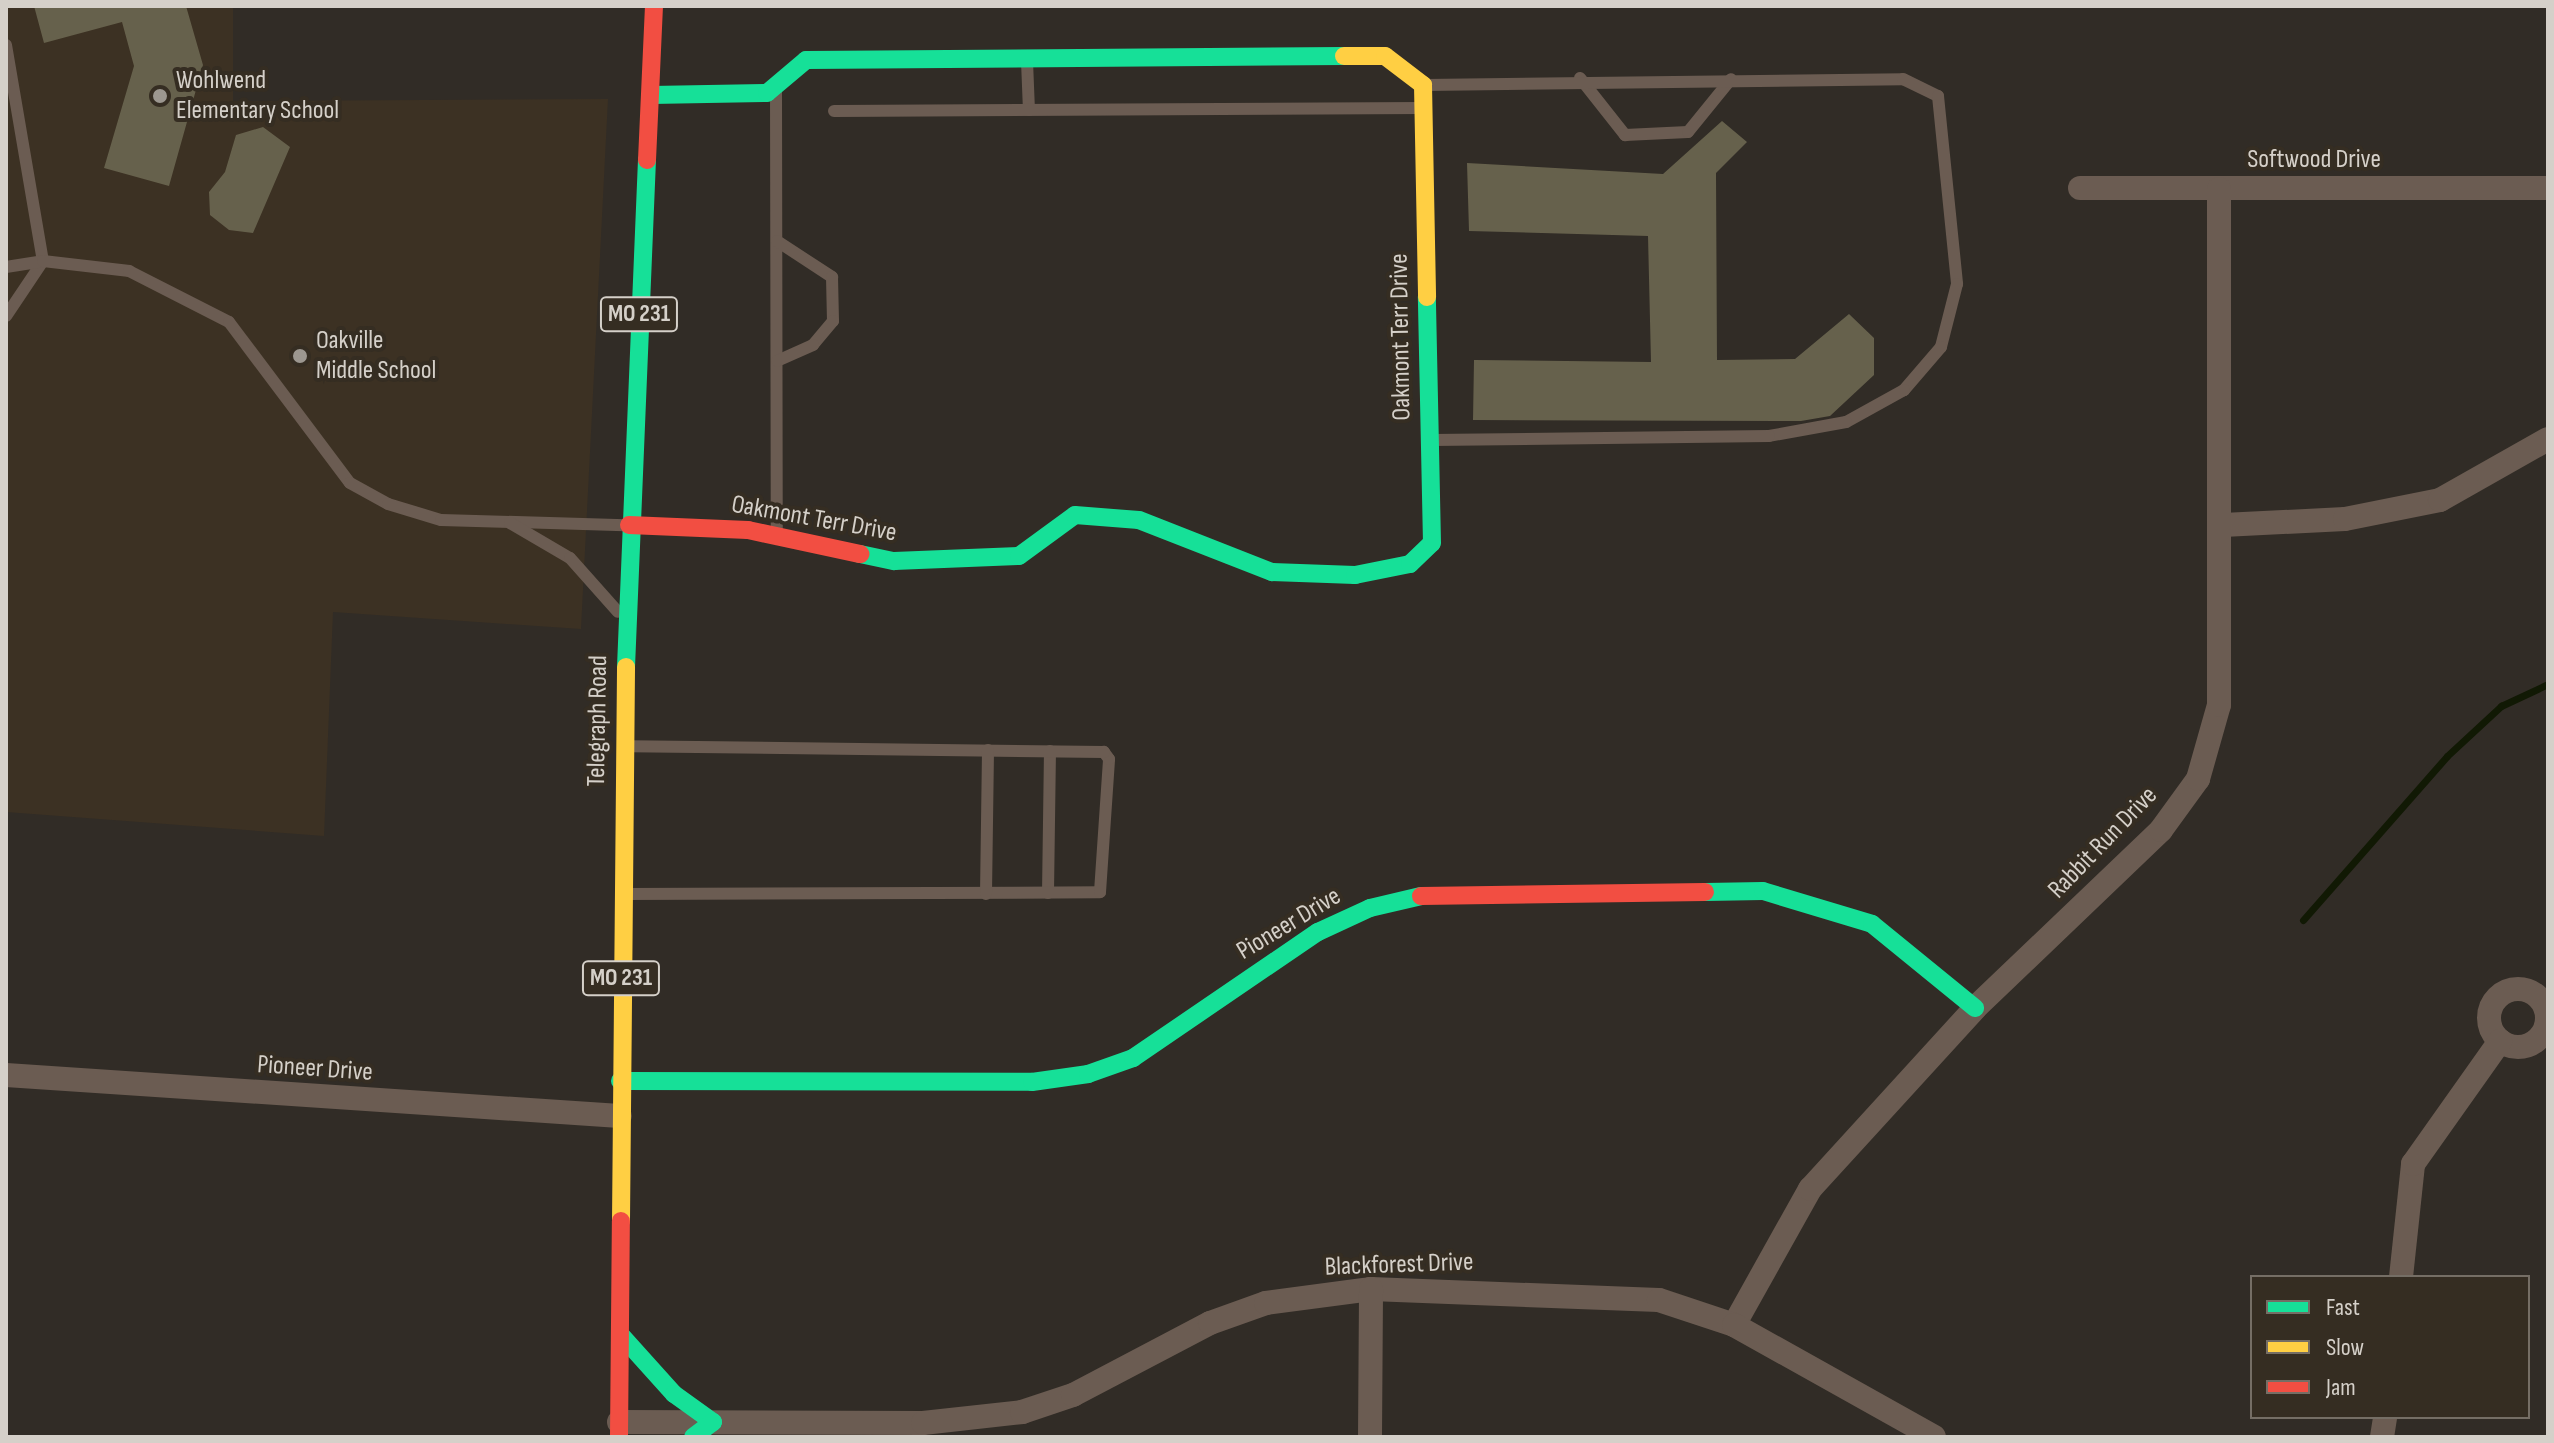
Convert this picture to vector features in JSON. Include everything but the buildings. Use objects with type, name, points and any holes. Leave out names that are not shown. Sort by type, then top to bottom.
[{"type":"street","name":"Telegraph Road","points":[[619,1430],[626,622],[654,6]]},
{"type":"street","points":[[651,95],[767,93],[806,60],[1385,56],[1423,85]]},
{"type":"street","name":"Oakmont Terr Drive","points":[[629,525],[777,535],[894,561],[974,561],[1019,556],[1075,515],[1139,520],[1272,572],[1355,575],[1410,564],[1432,543],[1423,85]]},
{"type":"street","name":"Softwood Drive","points":[[2080,188],[2548,188]]},
{"type":"street","name":"Rabbit Run Drive","points":[[1734,1325],[1810,1189],[1975,1008],[2161,830],[2198,779],[2219,705],[2223,525],[2219,189]]},
{"type":"street","points":[[2223,525],[2345,519],[2440,500],[2548,439]]},
{"type":"street","name":"Pioneer Drive","points":[[620,1081],[1032,1082],[1088,1074],[1133,1058],[1318,932],[1370,908],[1422,896],[1763,891],[1872,924],[1975,1008]]},
{"type":"street","points":[[2401,1275],[2413,1164],[2500,1041]]},
{"type":"street","name":"Pioneer Drive","points":[[6,1075],[620,1116]]},
{"type":"street","points":[[1370,1437],[1371,1289]]},
{"type":"street","name":"Blackforest Drive","points":[[619,1430],[923,1423],[1022,1412],[1073,1395],[1210,1323],[1266,1303],[1371,1289],[1613,1293],[1659,1300],[1734,1325],[1934,1437]]},
{"type":"street","points":[[620,1334],[703,1430]]},
{"type":"lane","points":[[6,45],[43,261],[6,316]]},
{"type":"lane","points":[[1027,58],[1029,110]]},
{"type":"lane","points":[[1580,78],[1625,135],[1688,132],[1731,79]]},
{"type":"lane","points":[[1423,85],[1580,78],[1903,79],[1938,96],[1957,284],[1941,347],[1904,390],[1846,422],[1784,434],[1429,440]]},
{"type":"lane","points":[[776,85],[777,535]]},
{"type":"lane","points":[[834,111],[1424,108]]},
{"type":"lane","points":[[777,241],[832,277],[833,321],[813,345],[777,361]]},
{"type":"lane","points":[[6,267],[43,261],[129,271],[229,322],[350,483],[388,504],[441,520],[629,525]]},
{"type":"lane","points":[[507,521],[570,558],[626,622]]},
{"type":"lane","points":[[622,894],[986,894],[1103,889],[1109,759],[1104,752],[624,746]]},
{"type":"lane","points":[[986,894],[988,750]]},
{"type":"lane","points":[[1048,893],[1050,751]]},
{"type":"shaded area","name":"Oakville Middle School","points":[[6,6],[233,6],[233,101],[608,99],[581,629],[333,612],[324,836],[6,812]]},
{"type":"waterway","points":[[2303,920],[2447,756],[2501,706],[2548,684]]},
{"type":"traffic: fast","points":[[651,95],[767,93],[806,60],[1344,56]]},
{"type":"traffic: fast","points":[[626,667],[647,160]]},
{"type":"traffic: fast","points":[[860,554],[894,561],[1019,556],[1075,515],[1139,520],[1272,572],[1355,575],[1410,564],[1432,543],[1427,297]]},
{"type":"traffic: fast","points":[[1705,892],[1763,891],[1872,924],[1975,1008]]},
{"type":"traffic: fast","points":[[620,1081],[1032,1082],[1088,1074],[1133,1058],[1318,932],[1370,908],[1421,896]]},
{"type":"traffic: fast","points":[[620,1334],[674,1394],[713,1422],[693,1437]]},
{"type":"traffic: slow","points":[[1344,56],[1385,56],[1423,85],[1427,297]]},
{"type":"traffic: slow","points":[[621,1221],[626,667]]},
{"type":"traffic: jam","points":[[647,160],[654,6]]},
{"type":"traffic: jam","points":[[629,525],[748,530],[860,554]]},
{"type":"traffic: jam","points":[[1421,896],[1705,892]]},
{"type":"traffic: jam","points":[[619,1437],[621,1221]]},
{"type":"place","name":"Wohlwend Elementary School","points":[[160,96]]},
{"type":"place","name":"Oakville Middle School","points":[[300,356]]}]
